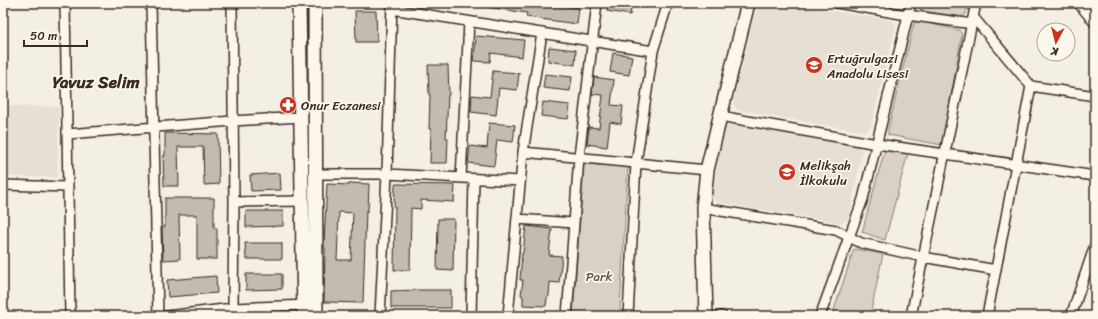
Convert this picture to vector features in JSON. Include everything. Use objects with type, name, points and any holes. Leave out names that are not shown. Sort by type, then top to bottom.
[{"type":"main road","points":[[299,3],[303,201],[310,311]]},
{"type":"main road","points":[[310,311],[316,174],[315,3]]},
{"type":"main road","points":[[706,316],[703,208],[707,170],[748,3]]},
{"type":"main road","points":[[1081,3],[1095,20]]},
{"type":"street","points":[[65,3],[70,316]]},
{"type":"street","points":[[150,3],[158,316]]},
{"type":"street","points":[[232,3],[234,202],[233,308]]},
{"type":"street","points":[[567,316],[579,157],[597,3]]},
{"type":"street","points":[[628,316],[636,163],[653,51],[668,3]]},
{"type":"street","points":[[837,3],[907,15],[973,21],[1031,86],[1095,96]]},
{"type":"street","points":[[820,316],[863,199],[911,3]]},
{"type":"street","points":[[911,316],[976,3]]},
{"type":"street","points":[[380,316],[387,174],[392,6],[469,22],[653,51]]},
{"type":"street","points":[[461,178],[469,22]]},
{"type":"street","points":[[508,316],[523,152],[542,33]]},
{"type":"street","points":[[987,316],[1031,86]]},
{"type":"street","points":[[720,116],[877,144],[1095,176]]},
{"type":"street","points":[[67,134],[301,117]]},
{"type":"street","points":[[523,152],[707,170]]},
{"type":"street","points":[[316,174],[387,174],[520,181]]},
{"type":"street","points":[[471,316],[474,178]]},
{"type":"street","points":[[3,185],[67,187]]},
{"type":"street","points":[[234,202],[303,201]]},
{"type":"street","points":[[703,208],[836,230],[861,243],[923,258],[996,270]]},
{"type":"street","points":[[517,219],[574,224]]},
{"type":"street","points":[[1071,316],[1095,245]]},
{"type":"street","points":[[166,316],[188,315],[233,308],[310,311]]},
{"type":"shaded area","name":"Ertuğrulgazi Anadolu Lisesi","points":[[778,3],[891,20],[896,26],[871,126],[866,132],[737,110],[733,103],[757,4]]},
{"type":"shaded area","points":[[3,106],[59,107],[57,177],[3,177]]},
{"type":"shaded area","name":"Melikşah İlkokulu","points":[[733,122],[857,144],[862,152],[849,218],[842,223],[715,202],[712,191],[725,127]]},
{"type":"green space","points":[[920,3],[969,3],[965,15],[962,17],[922,11],[918,6]]},
{"type":"green space","points":[[918,21],[959,30],[962,34],[942,145],[888,135],[888,129],[914,23]]},
{"type":"green space","points":[[885,149],[908,153],[885,240],[862,232]]},
{"type":"green space","name":"Park","points":[[584,164],[628,167],[620,310],[615,314],[573,314]]},
{"type":"green space","points":[[854,249],[883,254],[870,316],[832,316]]},
{"type":"building","points":[[487,3],[542,3],[579,8],[577,24],[526,17],[527,13],[486,7]]},
{"type":"building","points":[[608,3],[632,3],[630,15],[607,11]]},
{"type":"building","points":[[355,11],[376,11],[377,42],[356,42]]},
{"type":"building","points":[[476,36],[524,40],[522,57],[491,53],[490,62],[474,61]]},
{"type":"building","points":[[549,47],[576,50],[575,65],[548,61]]},
{"type":"building","points":[[613,53],[632,56],[629,75],[610,72]]},
{"type":"building","points":[[428,65],[448,65],[449,95],[446,138],[448,138],[447,163],[430,163],[431,129],[429,129],[430,95]]},
{"type":"building","points":[[493,71],[519,73],[517,90],[499,88],[496,115],[471,112],[472,95],[490,97]]},
{"type":"building","points":[[545,74],[572,77],[570,91],[543,88]]},
{"type":"building","points":[[594,77],[614,80],[611,105],[623,106],[621,124],[610,122],[607,147],[587,144],[589,127],[599,128],[603,95],[592,94]]},
{"type":"building","points":[[543,102],[570,105],[568,119],[541,116]]},
{"type":"building","points":[[489,123],[515,125],[513,142],[497,140],[494,166],[468,163],[470,146],[487,148]]},
{"type":"building","points":[[165,133],[218,134],[219,184],[204,185],[203,147],[178,147],[179,186],[164,186],[163,156],[165,156]]},
{"type":"building","points":[[280,173],[281,190],[251,191],[250,175]]},
{"type":"building","points":[[350,183],[369,184],[368,211],[366,211],[363,303],[324,302],[324,243],[327,184],[350,185]],"holes":[[[339,212],[353,213],[351,260],[337,260]]]},
{"type":"building","points":[[395,184],[455,185],[454,202],[421,200],[421,209],[411,208],[410,270],[394,270]]},
{"type":"building","points":[[165,198],[214,198],[214,228],[217,228],[217,259],[197,259],[197,215],[179,215],[180,259],[163,260],[162,227],[165,227]]},
{"type":"building","points":[[246,211],[283,211],[283,226],[246,227]]},
{"type":"building","points":[[438,219],[454,219],[453,271],[437,270]]},
{"type":"building","points":[[526,226],[552,229],[549,255],[562,256],[559,283],[550,282],[549,296],[547,298],[546,306],[523,305],[523,296],[521,295],[523,280],[520,280]]},
{"type":"building","points":[[245,243],[282,243],[282,259],[246,259]]},
{"type":"building","points":[[246,274],[282,274],[282,289],[246,290]]},
{"type":"building","points":[[216,276],[217,293],[168,297],[167,280]]},
{"type":"building","points":[[451,290],[451,308],[391,308],[391,291]]},
{"type":"place","name":"Ertuğrulgazi Anadolu Lisesi","points":[[814,65]]},
{"type":"place","name":"Onur Eczanesi","points":[[288,105]]},
{"type":"place","name":"Melikşah İlkokulu","points":[[787,172]]},
{"type":"district","name":"Yavuz Selim","points":[[96,82]]}]
